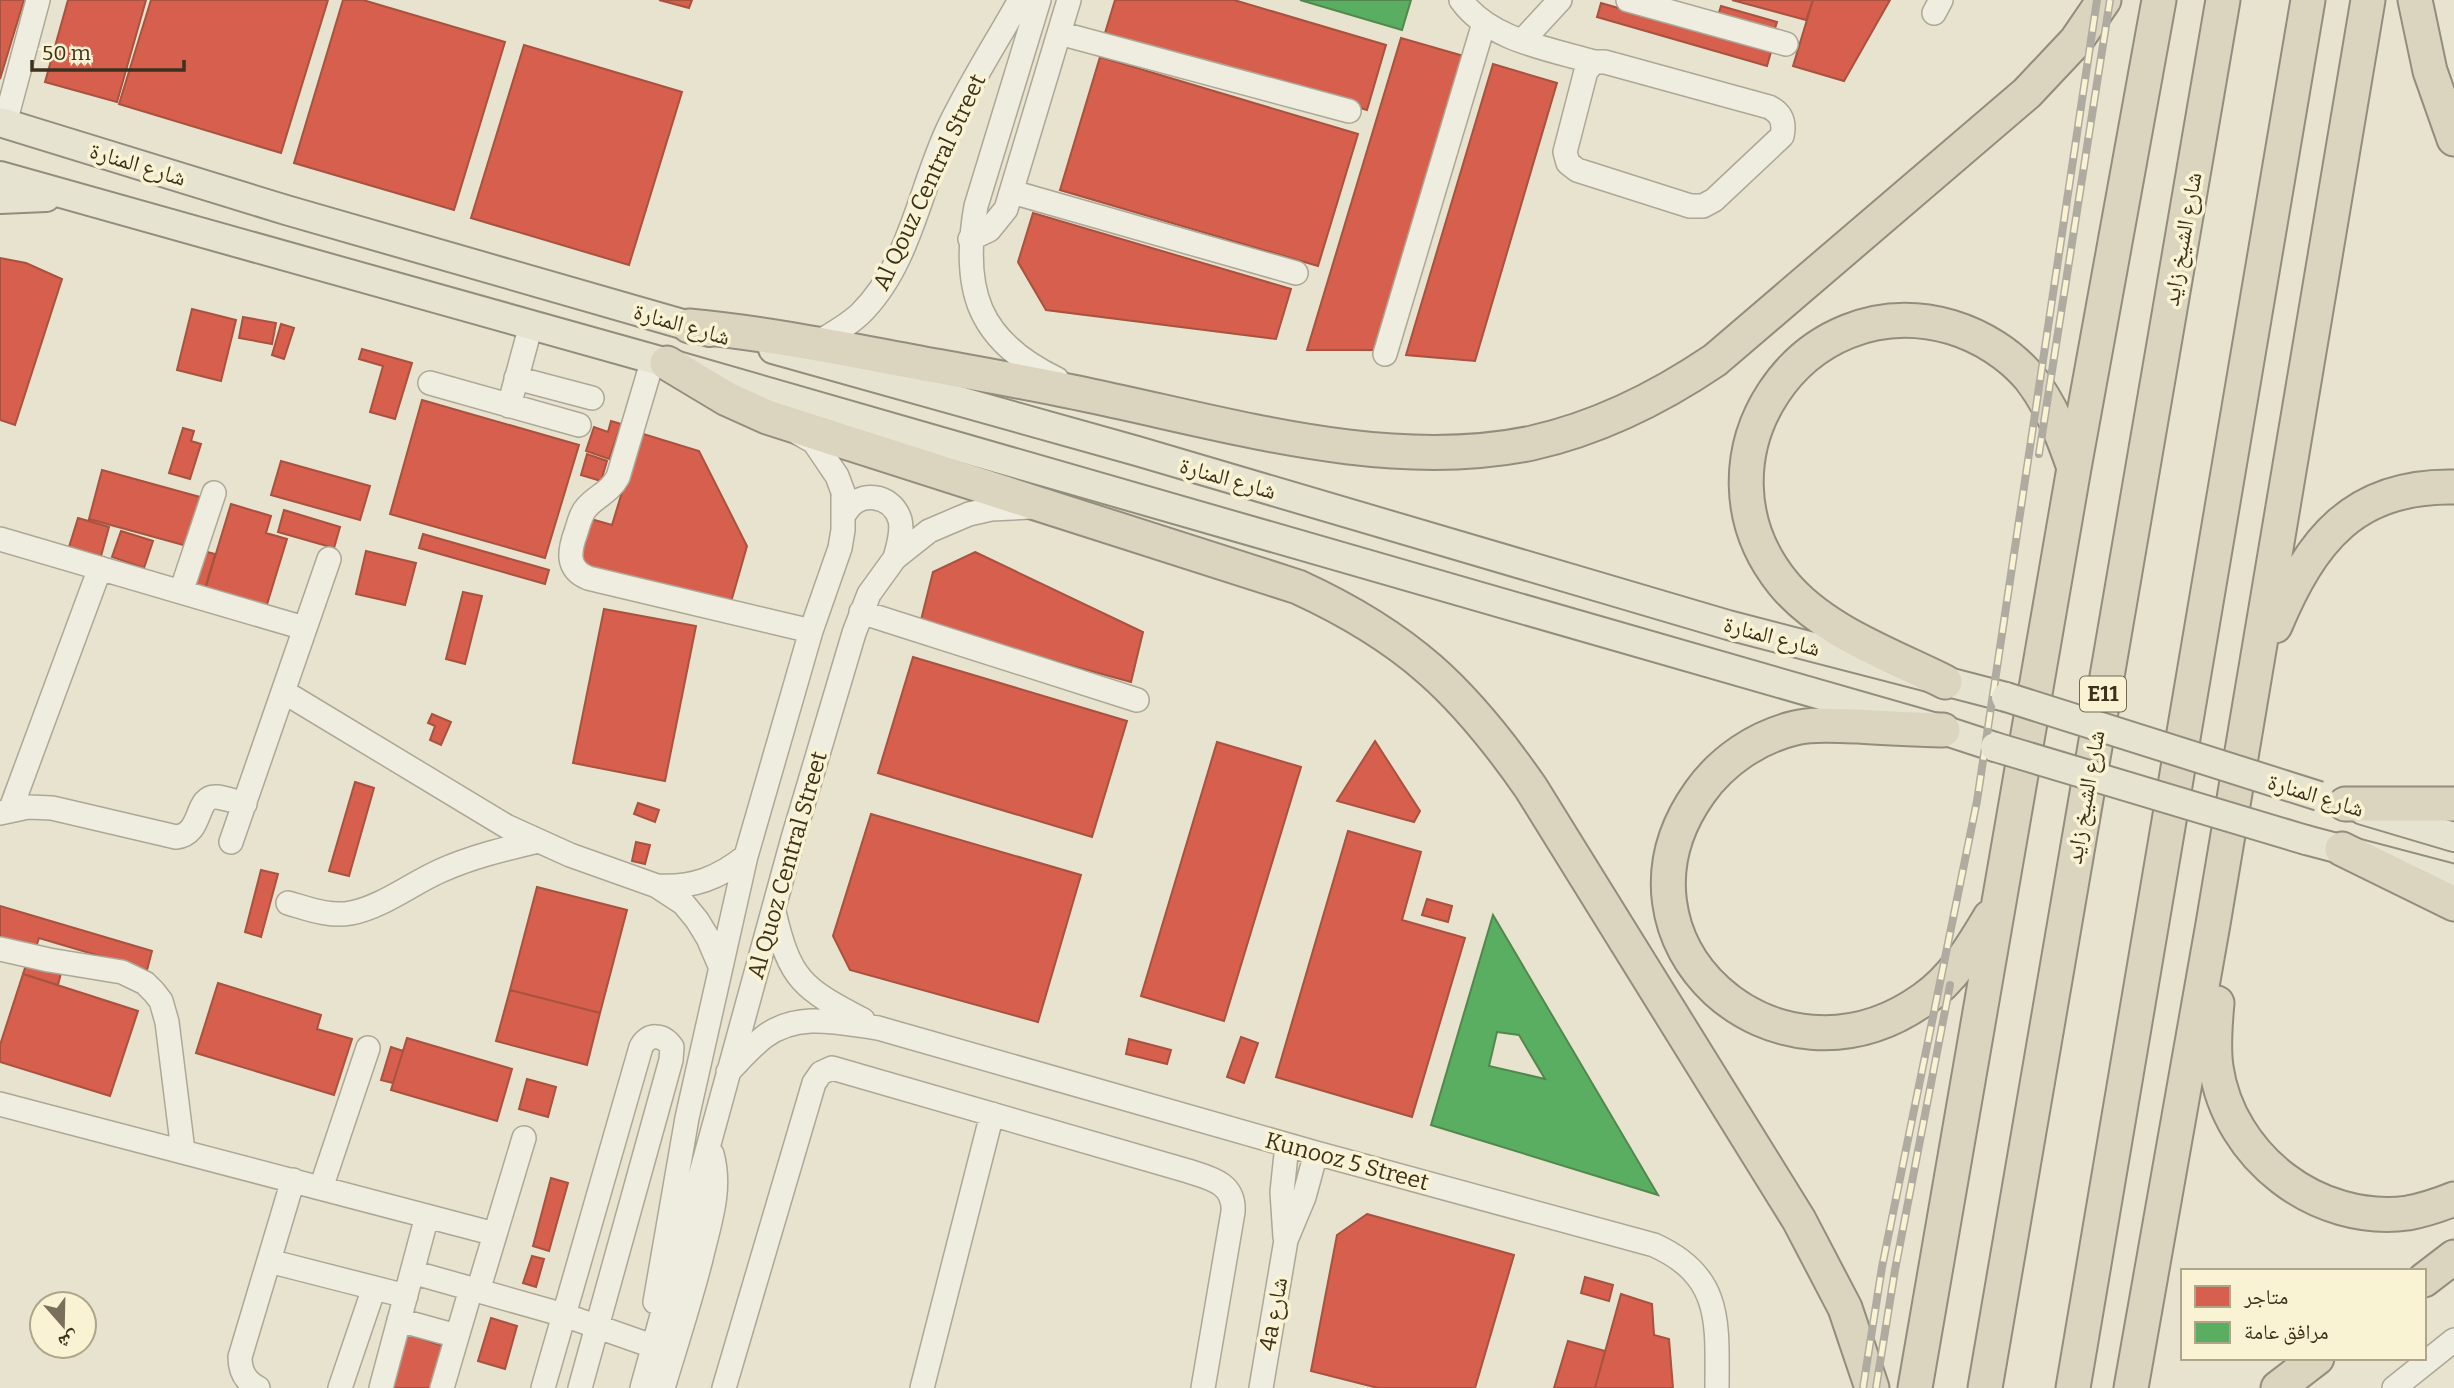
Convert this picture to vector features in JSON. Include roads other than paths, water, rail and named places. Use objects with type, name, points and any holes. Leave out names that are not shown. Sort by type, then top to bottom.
[{"type":"highway","points":[[689,326],[752,333],[1088,395],[1298,440],[1417,451],[1497,448],[1542,440],[1596,424],[1627,411],[1677,385],[1715,360],[2027,93],[2076,41],[2104,0]]},
{"type":"highway","points":[[1915,1388],[2074,468],[2159,0]]},
{"type":"highway","name":"شارع الشيخ زايد","points":[[1985,1388],[2223,0]]},
{"type":"highway","points":[[2073,1388],[2308,0]]},
{"type":"highway","points":[[2131,1388],[2213,924],[2368,0]]},
{"type":"highway","points":[[2415,0],[2430,71],[2454,139]]},
{"type":"highway","points":[[1945,682],[1823,617],[1784,584],[1769,563],[1749,514],[1746,488],[1752,435],[1775,388],[1812,350],[1860,327],[1886,321],[1913,320],[1939,324],[1964,331],[1988,343],[2010,358],[2029,377],[2056,421],[2074,468]]},
{"type":"highway","points":[[660,361],[727,399],[767,417],[1261,574],[1321,598],[1367,622],[1400,644],[1459,695],[1485,724],[1531,788],[1799,1220],[1845,1308],[1872,1388]]},
{"type":"highway","points":[[2255,677],[2298,576],[2314,551],[2333,530],[2364,506],[2385,496],[2420,488],[2454,487]]},
{"type":"highway","points":[[1943,730],[1816,725],[1774,735],[1737,755],[1705,785],[1682,821],[1669,862],[1669,891],[1683,946],[1698,970],[1717,992],[1740,1009],[1765,1022],[1821,1034],[1850,1032],[1878,1024],[1926,998],[1963,960],[2000,900]]},
{"type":"highway","points":[[2332,800],[2454,804]]},
{"type":"highway","points":[[2342,849],[2454,904]]},
{"type":"highway","points":[[2213,924],[2217,963],[2214,1042],[2216,1067],[2229,1112],[2254,1153],[2271,1170],[2311,1196],[2358,1212],[2408,1213],[2454,1199]]},
{"type":"highway","points":[[2426,1278],[2454,1257]]},
{"type":"highway","points":[[2278,1388],[2314,1360]]},
{"type":"main road","name":"شارع المنارة","points":[[2,122],[299,214],[1137,451],[1728,625],[2006,697],[2454,837]]},
{"type":"main road","name":"شارع المنارة","points":[[0,176],[660,361],[1943,730],[2306,840],[2454,879]]},
{"type":"main road","points":[[0,200],[70,196]]},
{"type":"street","points":[[2,122],[38,0]]},
{"type":"street","name":"Al Qouz Central Street","points":[[815,344],[858,315],[891,275],[947,130],[1020,0]]},
{"type":"street","name":"Al Qouz Central Street","points":[[1038,0],[976,206],[970,239],[971,271],[978,300],[993,331],[1017,357],[1031,367],[1088,395]]},
{"type":"street","points":[[970,239],[989,230],[1006,209],[1069,0]]},
{"type":"street","points":[[1461,0],[1484,23],[1523,40],[1594,62],[1605,62],[1769,107],[1780,115],[1783,122],[1782,136],[1714,200],[1703,206],[1690,206],[1577,170],[1568,163],[1565,152],[1586,71],[1594,62]]},
{"type":"street","points":[[1523,40],[1560,0]]},
{"type":"street","points":[[1629,0],[1786,44]]},
{"type":"street","points":[[1385,354],[1484,23]]},
{"type":"street","points":[[1059,33],[1349,111]]},
{"type":"street","points":[[1012,191],[1296,273]]},
{"type":"street","points":[[509,406],[531,325]]},
{"type":"street","points":[[660,361],[618,477],[609,491],[588,506],[581,515],[570,553],[573,566],[588,578],[811,631]]},
{"type":"street","points":[[516,378],[592,398]]},
{"type":"street","points":[[429,383],[579,425]]},
{"type":"street","name":"Al Quoz Central Street","points":[[655,1347],[654,1307],[659,1268],[720,966],[746,856],[811,631],[840,548],[845,513],[843,492],[826,456],[814,442],[767,417]]},
{"type":"street","points":[[181,592],[214,493]]},
{"type":"street","points":[[845,513],[856,500],[865,497],[874,497],[891,505],[901,528],[895,558]]},
{"type":"street","name":"Al Quoz Central Street","points":[[642,1388],[773,908],[869,594],[895,558],[929,531],[969,514],[1021,507],[1054,509]]},
{"type":"street","points":[[0,539],[304,628]]},
{"type":"street","points":[[231,842],[328,559]]},
{"type":"street","points":[[100,568],[6,804],[52,808],[176,837],[187,835],[191,831],[204,802],[208,799],[218,797],[245,804]]},
{"type":"street","points":[[862,612],[1137,700]]},
{"type":"street","points":[[284,692],[476,809],[538,841],[657,886],[683,903],[697,920],[720,966]]},
{"type":"street","points":[[288,903],[324,913],[351,913],[472,859],[538,841]]},
{"type":"street","points":[[657,886],[691,886],[720,876],[746,856]]},
{"type":"street","name":"Kunooz 5 Street","points":[[773,908],[786,957],[803,983],[828,1002],[878,1028]]},
{"type":"street","points":[[0,949],[49,961],[122,972],[145,983],[154,992],[165,1011],[183,1151]]},
{"type":"street","name":"Kunooz 5 Street","points":[[728,1072],[764,1037],[789,1024],[816,1020],[878,1028],[1287,1145],[1654,1245],[1680,1259],[1700,1281],[1714,1308],[1717,1323],[1717,1388]]},
{"type":"street","points":[[543,1388],[641,1047],[643,1042],[653,1037],[663,1038],[672,1047],[671,1059],[580,1388]]},
{"type":"street","points":[[321,1188],[368,1048]]},
{"type":"street","points":[[724,1388],[814,1083],[821,1073],[839,1068],[1188,1171],[1220,1183],[1230,1192],[1233,1212],[1203,1388]]},
{"type":"street","points":[[0,1104],[495,1234]]},
{"type":"street","points":[[922,1388],[992,1114]]},
{"type":"street","points":[[442,1388],[457,1336],[495,1234],[524,1138]]},
{"type":"street","points":[[663,1388],[697,1275],[715,1201],[716,1172],[710,1145]]},
{"type":"street","name":"4a شارع","points":[[1286,1240],[1282,1192],[1287,1145]]},
{"type":"street","name":"4a شارع","points":[[1261,1388],[1286,1240],[1304,1197],[1316,1153]]},
{"type":"street","points":[[258,1388],[243,1374],[240,1357],[293,1180]]},
{"type":"street","points":[[381,1388],[427,1216]]},
{"type":"street","points":[[269,1261],[405,1296]]},
{"type":"street","points":[[412,1272],[564,1315],[655,1347]]},
{"type":"street","points":[[340,1388],[374,1288]]},
{"type":"street","points":[[399,1320],[457,1336]]},
{"type":"street","points":[[2393,1388],[2454,1340]]},
{"type":"street","points":[[2303,1388],[2332,1360]]},
{"type":"railway","points":[[1863,1388],[1882,1267],[1977,801],[2097,0]]},
{"type":"railway","points":[[2039,454],[2110,0]]},
{"type":"railway","points":[[1876,1388],[1895,1270],[1950,985]]}]
